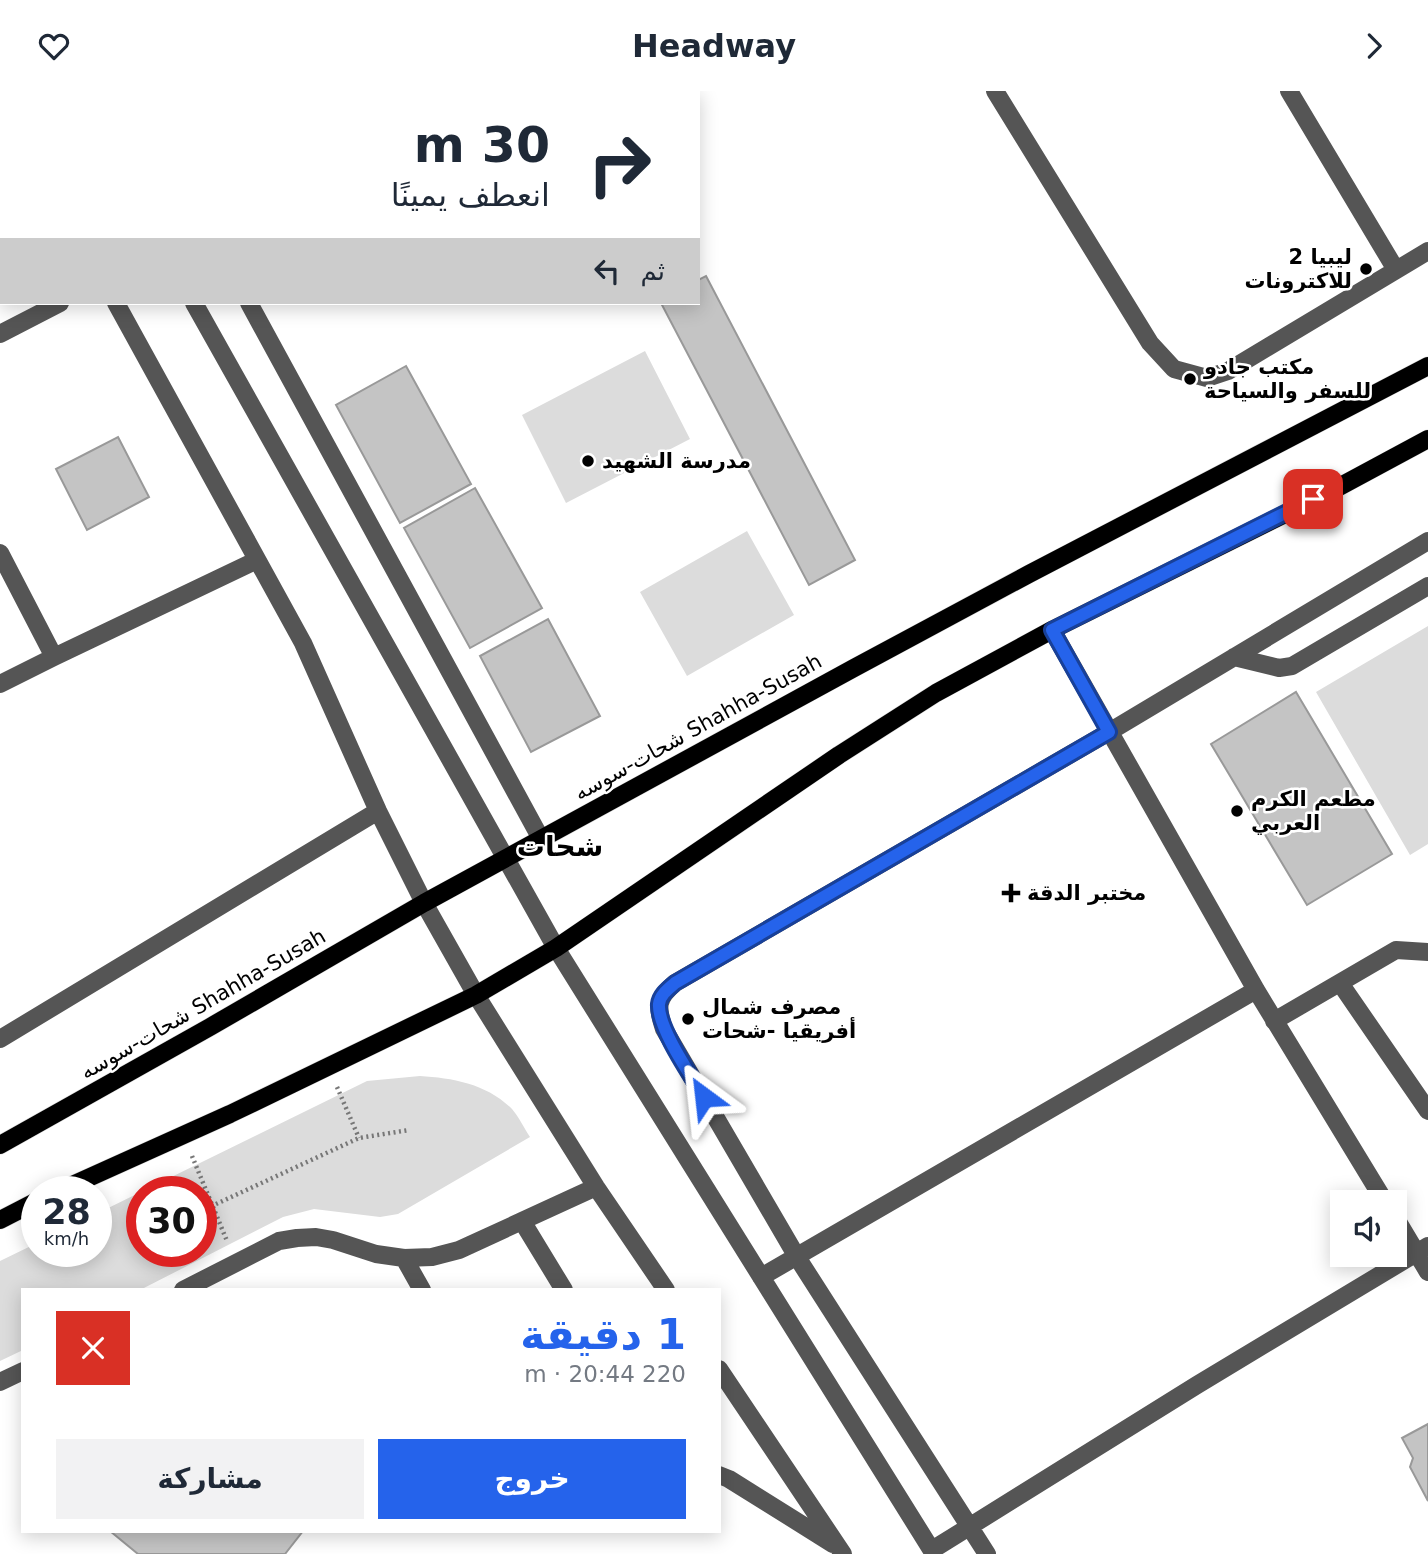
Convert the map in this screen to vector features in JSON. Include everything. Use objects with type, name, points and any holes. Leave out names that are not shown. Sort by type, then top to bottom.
[{"type":"main road","name":"شحات-سوسه Shahha-Susah","points":[[0,1145],[541,839],[1028,574],[1428,366]]},
{"type":"main road","points":[[92,1176],[476,995],[556,949],[839,755],[925,700],[1052,630],[1337,488],[1428,439]]},
{"type":"main road","points":[[0,1220],[21,1209]]},
{"type":"street","points":[[995,91],[1150,343],[1174,369],[1207,378],[1228,371],[1428,251]]},
{"type":"street","points":[[1289,91],[1396,269]]},
{"type":"street","points":[[0,334],[56,305]]},
{"type":"street","points":[[117,305],[303,643],[378,811],[424,903],[476,995],[596,1187],[665,1288]]},
{"type":"street","points":[[195,305],[556,949],[933,1552],[970,1526],[1197,1385],[1422,1250]]},
{"type":"street","points":[[250,305],[541,839]]},
{"type":"street","points":[[987,1554],[797,1257],[664,1029],[659,1013],[659,1001],[665,991],[675,983],[1109,732],[1428,541]]},
{"type":"street","points":[[0,553],[54,657]]},
{"type":"street","points":[[0,684],[257,560]]},
{"type":"street","points":[[1234,657],[1279,668],[1292,666],[1428,586]]},
{"type":"street","points":[[1052,630],[1274,1021],[1378,1190]]},
{"type":"street","points":[[0,1039],[378,811]]},
{"type":"street","points":[[1274,1021],[1396,950],[1428,951]]},
{"type":"street","points":[[1340,983],[1428,1111]]},
{"type":"street","points":[[761,1277],[1256,990]]},
{"type":"street","points":[[187,1288],[279,1241],[297,1238],[333,1240],[376,1254],[404,1258],[432,1257],[459,1250],[596,1187]]},
{"type":"street","points":[[522,1221],[563,1288]]},
{"type":"street","points":[[1407,1232],[1422,1250],[1428,1272]]},
{"type":"street","points":[[404,1258],[421,1288]]},
{"type":"street","points":[[0,1383],[21,1372]]},
{"type":"street","points":[[721,1372],[841,1551]]},
{"type":"street","points":[[721,1476],[841,1551]]},
{"type":"path","points":[[327,1066],[359,1138]]},
{"type":"path","points":[[217,1204],[359,1138],[409,1130]]},
{"type":"path","points":[[183,1135],[200,1176]]},
{"type":"path","points":[[217,1216],[236,1262]]},
{"type":"shaded area","points":[[645,351],[690,439],[566,503],[522,415]]},
{"type":"shaded area","points":[[747,531],[794,615],[687,676],[640,592]]},
{"type":"shaded area","points":[[1428,626],[1428,844],[1410,855],[1316,692]]},
{"type":"shaded area","points":[[420,1076],[445,1078],[481,1088],[512,1109],[530,1137],[398,1214],[380,1217],[314,1209],[283,1217],[217,1251],[217,1176],[173,1176],[367,1081]]},
{"type":"shaded area","points":[[126,1199],[126,1267],[185,1267],[144,1288],[21,1288],[21,1351],[0,1361],[0,1261],[21,1251],[21,1267],[112,1267],[112,1206]]},
{"type":"building","points":[[706,276],[855,560],[809,585],[662,305],[700,305],[700,279]]},
{"type":"building","points":[[406,366],[471,484],[400,523],[336,405]]},
{"type":"building","points":[[118,437],[149,497],[87,530],[56,469]]},
{"type":"building","points":[[475,488],[542,608],[470,648],[404,528]]},
{"type":"building","points":[[548,619],[600,716],[531,752],[480,656]]},
{"type":"building","points":[[1296,692],[1392,854],[1307,905],[1211,744]]},
{"type":"building","points":[[1428,1424],[1428,1501],[1410,1467],[1413,1458],[1402,1438]]},
{"type":"building","points":[[112,1533],[301,1533],[285,1554],[138,1554]]},
{"type":"place","name":"ليبيا 2 للاكترونات","points":[[1366,269]]},
{"type":"place","name":"مكتب جادو للسفر والسياحة","points":[[1190,379]]},
{"type":"place","name":"مدرسة الشهيد","points":[[588,461]]},
{"type":"place","name":"مطعم الكرم العربي","points":[[1237,811]]},
{"type":"place","name":"مختبر الدقة","points":[[1011,893]]},
{"type":"place","name":"مصرف شمال أفريقيا -شحات","points":[[688,1019]]},
{"type":"district","name":"شحات","points":[[560,846]]},
{"type":"route","points":[[704,1097],[664,1029],[659,1013],[659,1001],[665,991],[1109,732],[1052,630],[1313,499]]}]
